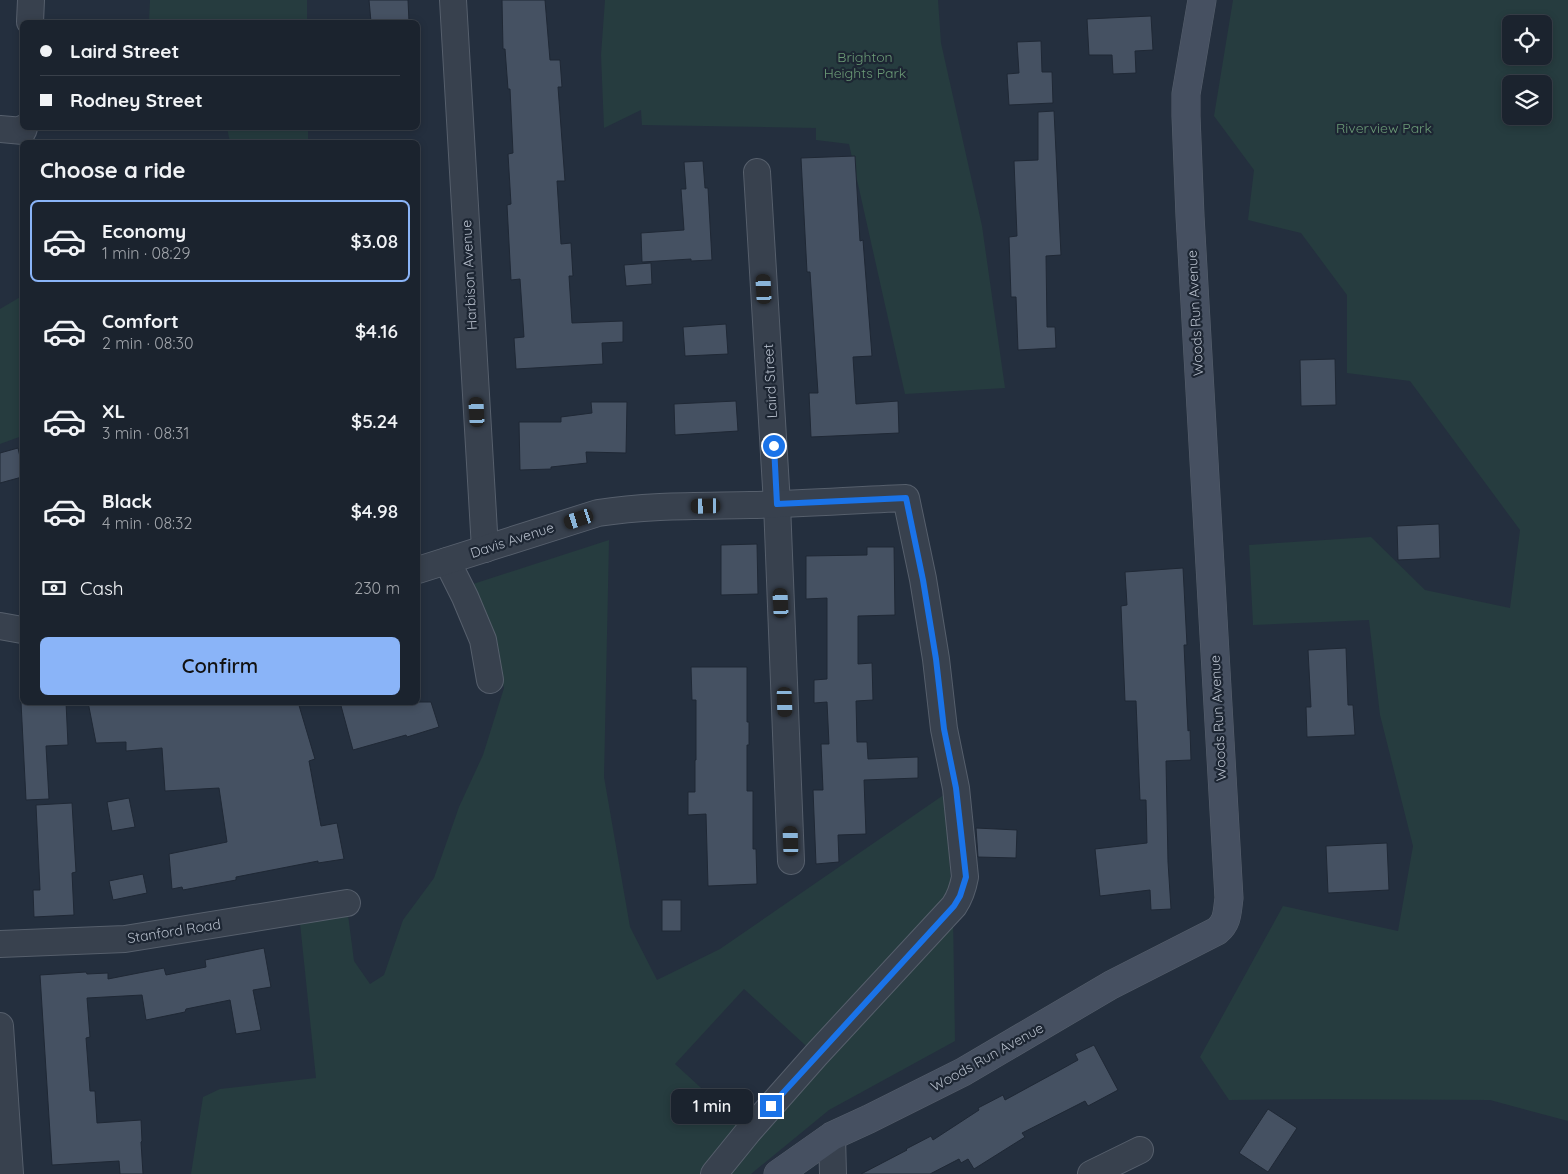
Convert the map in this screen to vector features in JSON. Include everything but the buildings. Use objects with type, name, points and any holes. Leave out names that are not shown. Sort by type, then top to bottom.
[{"type":"street","points":[[30,20],[31,0]]},
{"type":"street","name":"Harbison Avenue","points":[[453,0],[485,549]]},
{"type":"street","name":"Woods Run Avenue","points":[[778,1174],[832,1136],[869,1120],[963,1072],[1111,985],[1217,931],[1227,918],[1228,888],[1190,226],[1186,116],[1186,94],[1202,0]]},
{"type":"street","name":"Laird Street","points":[[757,172],[777,504],[791,861]]},
{"type":"street","name":"Davis Avenue","points":[[420,569],[598,513],[610,511],[635,508],[906,498],[923,580],[936,659],[944,729],[956,788],[966,877],[960,896],[954,906],[810,1062],[748,1132],[714,1174]]},
{"type":"street","points":[[447,561],[483,640],[490,680]]},
{"type":"street","points":[[0,626],[20,630]]},
{"type":"street","name":"Stanford Road","points":[[0,944],[125,939],[347,903]]},
{"type":"street","points":[[0,1026],[10,1174]]},
{"type":"street","points":[[832,1136],[833,1174]]},
{"type":"street","points":[[1090,1174],[1140,1150]]},
{"type":"green space","points":[[150,0],[307,0],[307,20],[149,20]]},
{"type":"green space","name":"Brighton Heights Park","points":[[605,0],[938,0],[941,43],[982,226],[1005,388],[905,394],[849,144],[816,140],[816,128],[642,125],[641,110],[604,128],[601,55]]},
{"type":"green space","name":"Riverview Park","points":[[1233,0],[1568,0],[1568,1121],[1490,1100],[1229,1100],[1200,1057],[1283,906],[1398,931],[1413,846],[1380,715],[1369,620],[1253,625],[1249,545],[1371,537],[1425,590],[1510,608],[1520,530],[1410,381],[1347,373],[1347,295],[1301,233],[1248,220],[1254,170],[1214,116]]},
{"type":"green space","points":[[227,130],[308,130],[308,140],[230,140]]},
{"type":"green space","points":[[20,297],[20,437],[0,444],[0,309]]},
{"type":"green space","points":[[609,540],[604,777],[630,927],[657,980],[720,949],[945,794],[953,915],[955,1041],[829,1110],[751,1174],[191,1174],[203,1097],[220,1089],[316,1078],[300,923],[348,915],[354,961],[370,984],[384,975],[403,920],[434,878],[459,807],[483,755],[504,688],[489,626],[470,585]],"holes":[[[744,989],[816,1055],[748,1131],[675,1064]]]},
{"type":"route","points":[[771,1106],[954,906],[960,896],[966,877],[956,788],[944,729],[936,659],[923,580],[906,498],[777,504],[774,446]]}]
